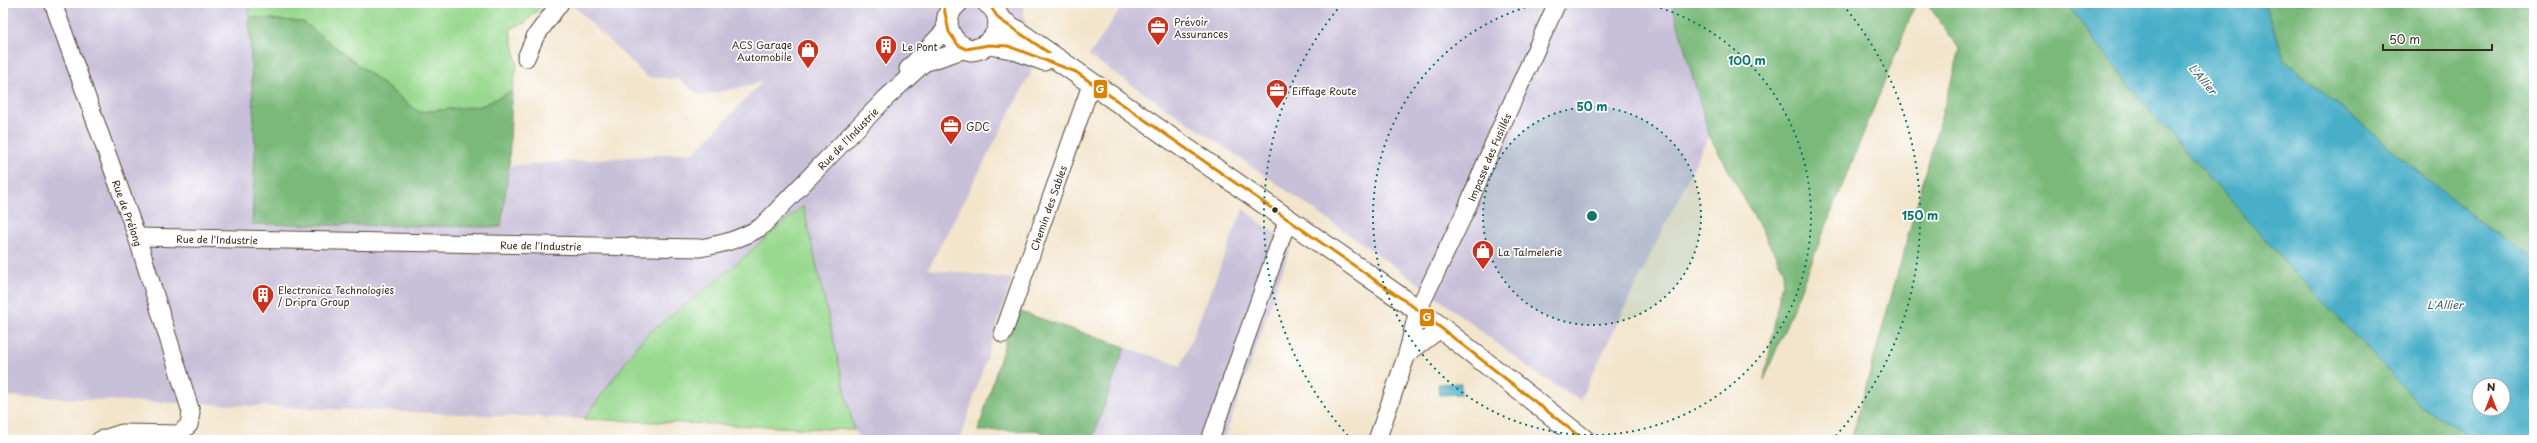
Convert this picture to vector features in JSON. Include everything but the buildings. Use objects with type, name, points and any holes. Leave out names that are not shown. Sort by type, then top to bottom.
[{"type":"main road","points":[[949,13],[954,41],[966,49],[976,50],[989,44],[998,33],[994,11]]},
{"type":"main road","points":[[994,11],[1084,77],[1418,310],[1584,440]]},
{"type":"main road","points":[[989,44],[1012,48],[1084,77]]},
{"type":"street","name":"Rue de Prélong","points":[[53,3],[137,236],[191,412],[189,425],[179,434],[122,433],[100,440]]},
{"type":"street","points":[[526,58],[535,37],[560,3]]},
{"type":"street","name":"Impasse des Fusillés","points":[[1377,440],[1407,354],[1418,310],[1466,210],[1496,138],[1557,3]]},
{"type":"street","name":"Rue de l'Industrie","points":[[886,98],[949,13]]},
{"type":"street","name":"Rue de l'Industrie","points":[[137,236],[700,248],[721,245],[742,238],[761,227],[886,98],[924,63],[966,49]]},
{"type":"street","name":"Chemin des Sables","points":[[1003,334],[1084,77]]},
{"type":"street","points":[[1210,440],[1288,219]]},
{"type":"street","points":[[1407,354],[1435,333],[1440,327]]},
{"type":"shaded area","points":[[3,3],[249,3],[255,151],[252,224],[501,227],[509,166],[695,152],[762,82],[701,96],[678,79],[647,77],[572,5],[573,3],[1028,3],[1023,10],[1035,65],[928,269],[1012,279],[960,440],[861,440],[854,430],[802,206],[723,275],[644,337],[584,419],[3,396]]},
{"type":"shaded area","points":[[1124,3],[1672,3],[1709,135],[1580,400],[1540,376],[1414,280],[1220,144],[1089,56]]},
{"type":"shaded area","points":[[1243,209],[1291,246],[1224,440],[1092,440],[1125,347],[1181,366]]},
{"type":"green space","points":[[249,3],[530,3],[542,6],[525,23],[510,29],[517,64],[512,91],[481,106],[419,112],[303,22],[249,17]]},
{"type":"green space","points":[[1672,3],[1916,3],[1764,380],[1784,271],[1709,135]]},
{"type":"green space","points":[[1927,3],[2066,3],[2141,100],[2280,256],[2423,408],[2479,440],[1851,440],[1960,50]]},
{"type":"green space","points":[[2264,3],[2534,3],[2534,259],[2482,224],[2285,61]]},
{"type":"green space","points":[[249,17],[303,22],[419,112],[481,106],[512,91],[509,166],[501,227],[252,224],[255,151]]},
{"type":"green space","points":[[803,206],[854,430],[584,419],[644,337],[723,275]]},
{"type":"green space","points":[[1015,310],[1125,347],[1092,440],[1059,440],[1036,430],[978,431]]},
{"type":"water","name":"L'Allier","points":[[2066,3],[2264,3],[2285,61],[2482,224],[2534,259],[2534,440],[2479,440],[2423,408],[2280,256],[2141,100]]},
{"type":"water","points":[[1461,383],[1461,394],[1439,395],[1438,384]]},
{"type":"transit line","name":"G","points":[[943,3],[949,32],[958,45],[966,49],[989,45],[1008,46],[1076,72],[1418,310],[1584,440]]},
{"type":"transit line","name":"G","points":[[988,3],[999,19],[1049,53]]},
{"type":"place","name":"Prévoir Assurances","points":[[1158,46]]},
{"type":"place","name":"Le Pont","points":[[886,66]]},
{"type":"place","name":"ACS Garage Automobile","points":[[808,70]]},
{"type":"place","name":"Eiffage Route","points":[[1277,110]]},
{"type":"place","name":"GDC","points":[[951,146]]},
{"type":"place","name":"La Talmelerie","points":[[1483,270]]},
{"type":"place","name":"Electronica Technologies / Dripra Group","points":[[263,314]]}]
